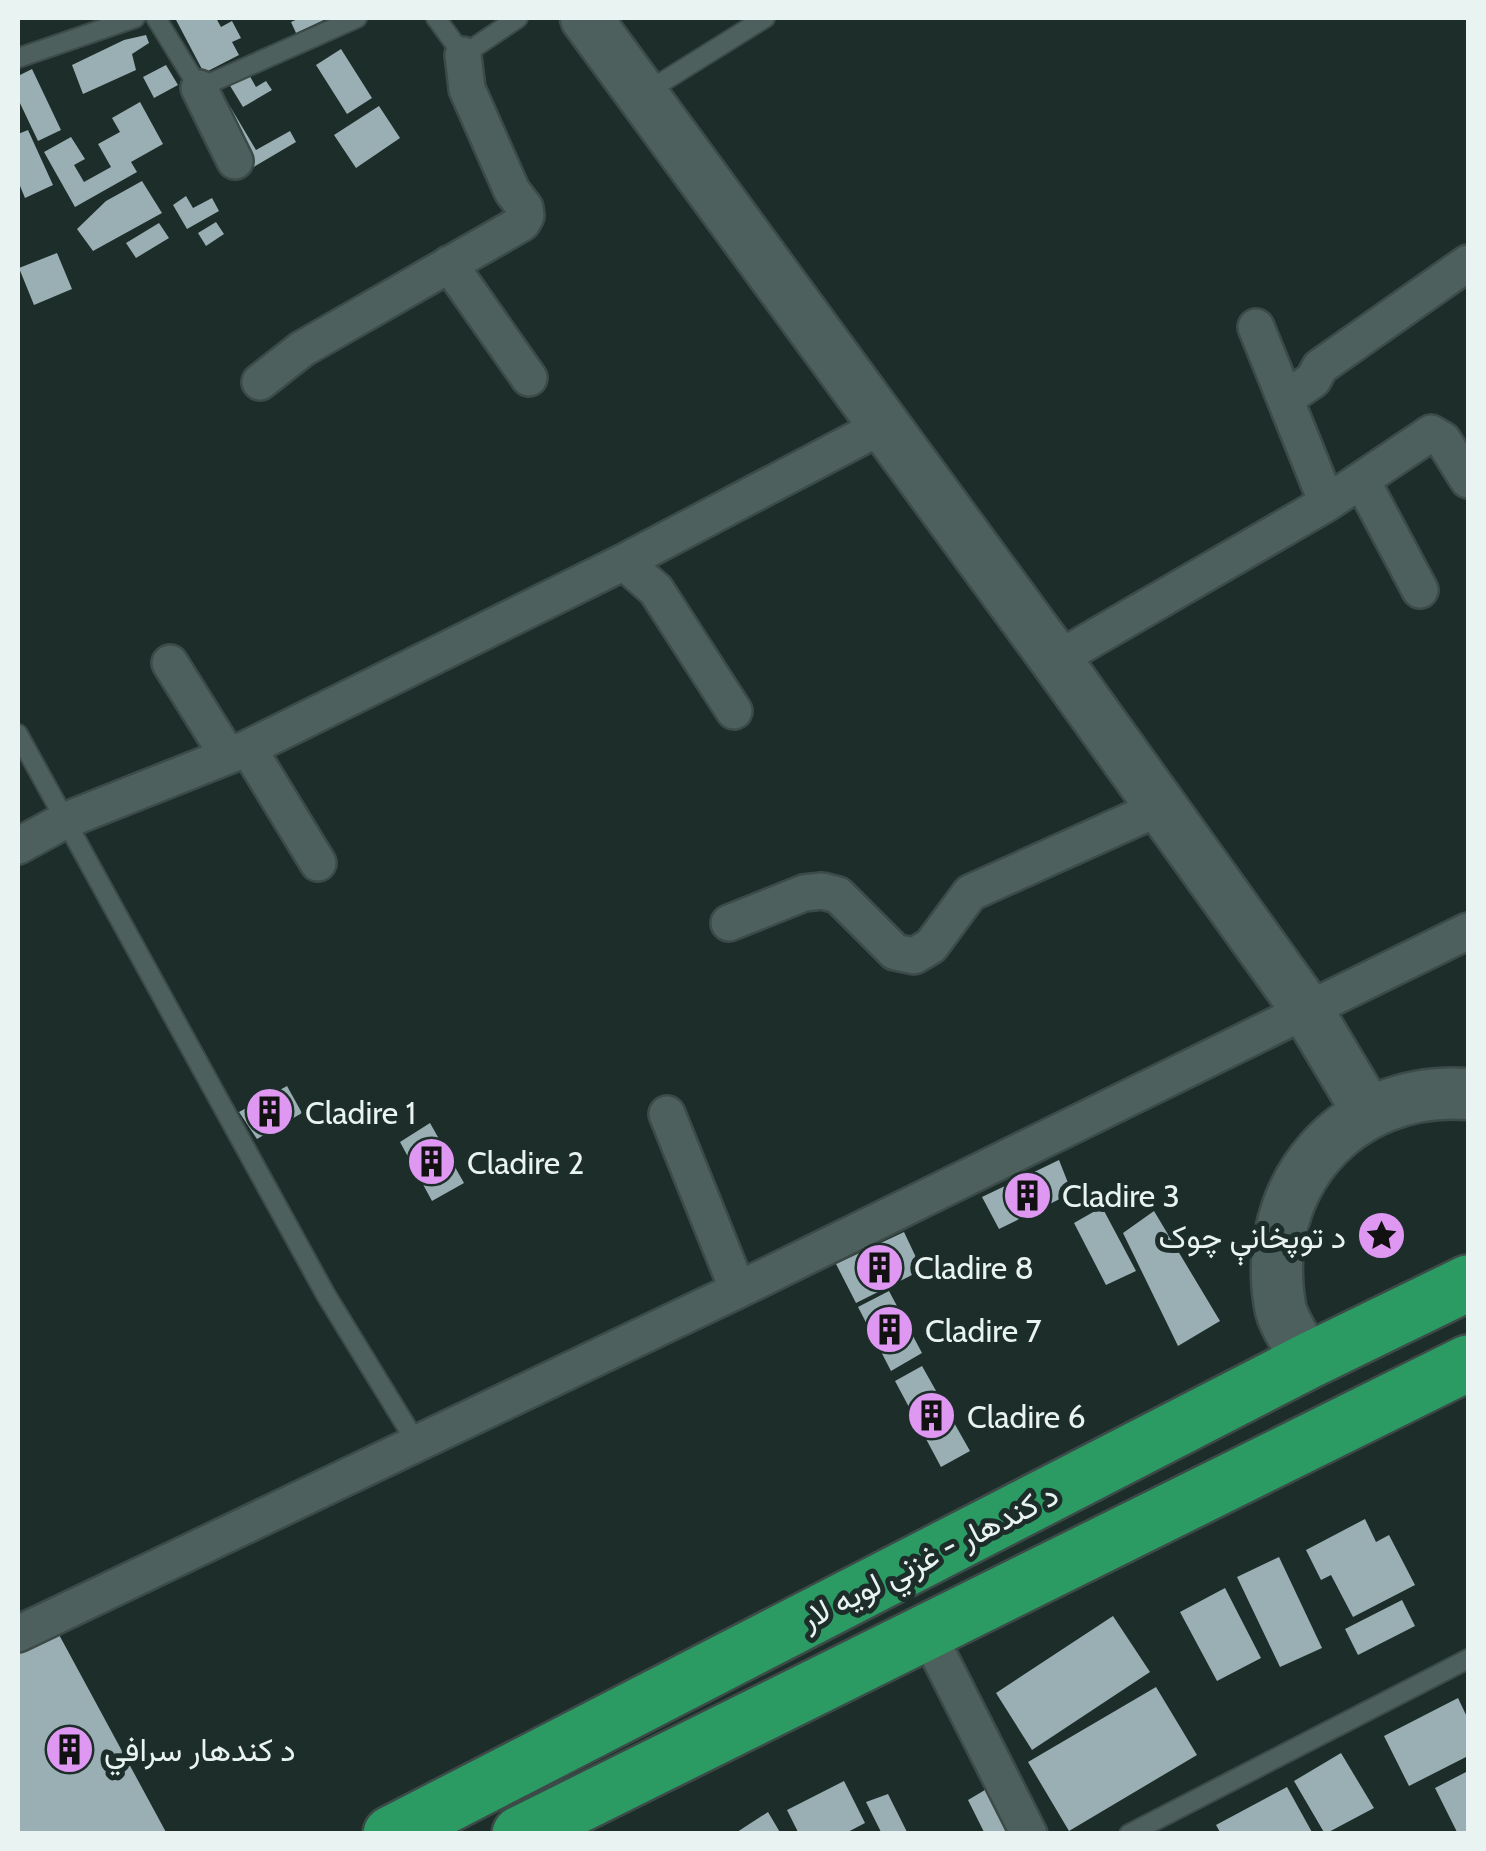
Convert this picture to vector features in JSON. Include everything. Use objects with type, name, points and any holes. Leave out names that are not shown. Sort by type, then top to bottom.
[{"type":"highway","name":"د کندهار - غزني لويه لار","points":[[391,1834],[1468,1282]]},
{"type":"highway","name":"د کندهار - غزني لويه لار","points":[[520,1834],[1468,1362]]},
{"type":"street","points":[[586,18],[1308,1010],[1368,1112]]},
{"type":"street","points":[[260,382],[302,349],[522,223],[525,208],[512,191],[467,89],[463,55]]},
{"type":"street","points":[[199,88],[235,161]]},
{"type":"street","points":[[1285,399],[1313,380],[1320,367],[1468,263]]},
{"type":"street","points":[[450,264],[529,378]]},
{"type":"street","points":[[1256,327],[1327,503]]},
{"type":"street","points":[[18,846],[64,820],[238,752],[624,562],[884,425]]},
{"type":"street","points":[[1056,660],[1327,503],[1430,434],[1439,436],[1468,480]]},
{"type":"street","points":[[1362,481],[1420,590]]},
{"type":"street","points":[[624,562],[656,590],[734,710]]},
{"type":"street","points":[[170,663],[318,863]]},
{"type":"street","points":[[729,922],[804,893],[822,891],[838,895],[895,952],[914,956],[931,946],[970,893],[1161,807]]},
{"type":"street","points":[[18,1634],[738,1290],[1468,931]]},
{"type":"street","points":[[1308,1361],[1280,1310],[1276,1252],[1290,1195],[1322,1146],[1368,1112],[1415,1096],[1468,1094]]},
{"type":"street","points":[[667,1114],[738,1290]]},
{"type":"street","points":[[926,1630],[1029,1834]]},
{"type":"lane","points":[[18,58],[134,18]]},
{"type":"lane","points":[[156,18],[199,88],[357,18]]},
{"type":"lane","points":[[436,18],[463,55],[518,18]]},
{"type":"lane","points":[[642,95],[765,18]]},
{"type":"lane","points":[[18,734],[326,1295],[416,1442]]},
{"type":"lane","points":[[1129,1834],[1468,1659]]},
{"type":"building","points":[[175,18],[216,18],[221,27],[232,21],[241,38],[232,42],[239,55],[204,73]]},
{"type":"building","points":[[300,18],[328,18],[296,33],[291,22]]},
{"type":"building","points":[[146,35],[149,43],[132,54],[136,70],[83,94],[72,65],[124,40]]},
{"type":"building","points":[[341,49],[372,98],[347,114],[316,65]]},
{"type":"building","points":[[166,65],[178,85],[154,98],[143,77]]},
{"type":"building","points":[[32,69],[61,130],[38,141],[18,99],[18,76]]},
{"type":"building","points":[[248,73],[256,87],[266,81],[272,90],[243,107],[229,84]]},
{"type":"building","points":[[140,102],[163,144],[131,162],[137,172],[75,207],[44,152],[71,137],[85,159],[74,165],[84,182],[111,167],[98,144],[120,132],[112,118]]},
{"type":"building","points":[[379,106],[400,138],[356,168],[334,135]]},
{"type":"building","points":[[231,108],[256,150],[290,131],[296,142],[252,168],[220,114]]},
{"type":"building","points":[[28,130],[53,185],[25,198],[18,181],[18,134]]},
{"type":"building","points":[[142,181],[162,213],[93,251],[77,229],[106,201]]},
{"type":"building","points":[[186,196],[193,208],[212,198],[219,211],[187,229],[173,205]]},
{"type":"building","points":[[216,222],[224,234],[206,246],[198,233]]},
{"type":"building","points":[[159,223],[169,238],[136,258],[126,243]]},
{"type":"building","points":[[57,253],[72,289],[34,305],[19,268]]},
{"type":"building","name":"Cladire 1","points":[[287,1086],[302,1113],[257,1139],[239,1112]]},
{"type":"building","name":"Cladire 2","points":[[430,1123],[464,1183],[432,1201],[400,1142]]},
{"type":"building","name":"Cladire 3","points":[[1059,1160],[1072,1193],[999,1229],[982,1197]]},
{"type":"building","points":[[1102,1207],[1136,1271],[1106,1285],[1074,1223]]},
{"type":"building","points":[[1154,1211],[1220,1321],[1178,1346],[1123,1233]]},
{"type":"building","name":"Cladire 8","points":[[904,1232],[922,1270],[856,1303],[836,1264]]},
{"type":"building","name":"Cladire 7","points":[[889,1291],[922,1353],[891,1371],[858,1307]]},
{"type":"building","name":"Cladire 6","points":[[922,1366],[970,1451],[941,1467],[895,1381]]},
{"type":"building","points":[[1365,1519],[1376,1542],[1389,1535],[1415,1585],[1353,1617],[1331,1575],[1321,1580],[1306,1550]]},
{"type":"building","points":[[1279,1557],[1322,1648],[1280,1667],[1237,1577]]},
{"type":"building","points":[[1225,1588],[1261,1658],[1217,1681],[1180,1612]]},
{"type":"building","points":[[1402,1600],[1415,1626],[1358,1655],[1345,1629]]},
{"type":"building","points":[[1113,1616],[1150,1672],[1032,1750],[996,1693]]},
{"type":"building","name":"د کندهار سرافي","points":[[57,1631],[167,1834],[18,1834],[18,1652]]},
{"type":"building","points":[[1156,1687],[1197,1755],[1069,1831],[1028,1762]]},
{"type":"building","points":[[1458,1698],[1468,1719],[1468,1756],[1409,1786],[1384,1736]]},
{"type":"building","points":[[1341,1753],[1374,1808],[1325,1834],[1294,1781]]},
{"type":"building","points":[[1468,1771],[1468,1834],[1458,1834],[1435,1788]]},
{"type":"building","points":[[844,1781],[865,1823],[844,1834],[799,1834],[787,1810]]},
{"type":"building","points":[[990,1787],[1008,1834],[985,1834],[968,1800]]},
{"type":"building","points":[[1287,1787],[1313,1834],[1221,1834],[1216,1825]]},
{"type":"building","points":[[888,1794],[908,1834],[882,1834],[866,1802]]},
{"type":"building","points":[[768,1812],[781,1834],[734,1834]]},
{"type":"place","name":"Cladire 1","points":[[270,1112]]},
{"type":"place","name":"Cladire 2","points":[[432,1162]]},
{"type":"place","name":"Cladire 3","points":[[1027,1195]]},
{"type":"place","name":"د توپخانې چوک","points":[[1381,1236]]},
{"type":"place","name":"Cladire 8","points":[[879,1267]]},
{"type":"place","name":"Cladire 7","points":[[890,1330]]},
{"type":"place","name":"Cladire 6","points":[[932,1416]]},
{"type":"place","name":"د کندهار سرافي","points":[[69,1749]]}]
